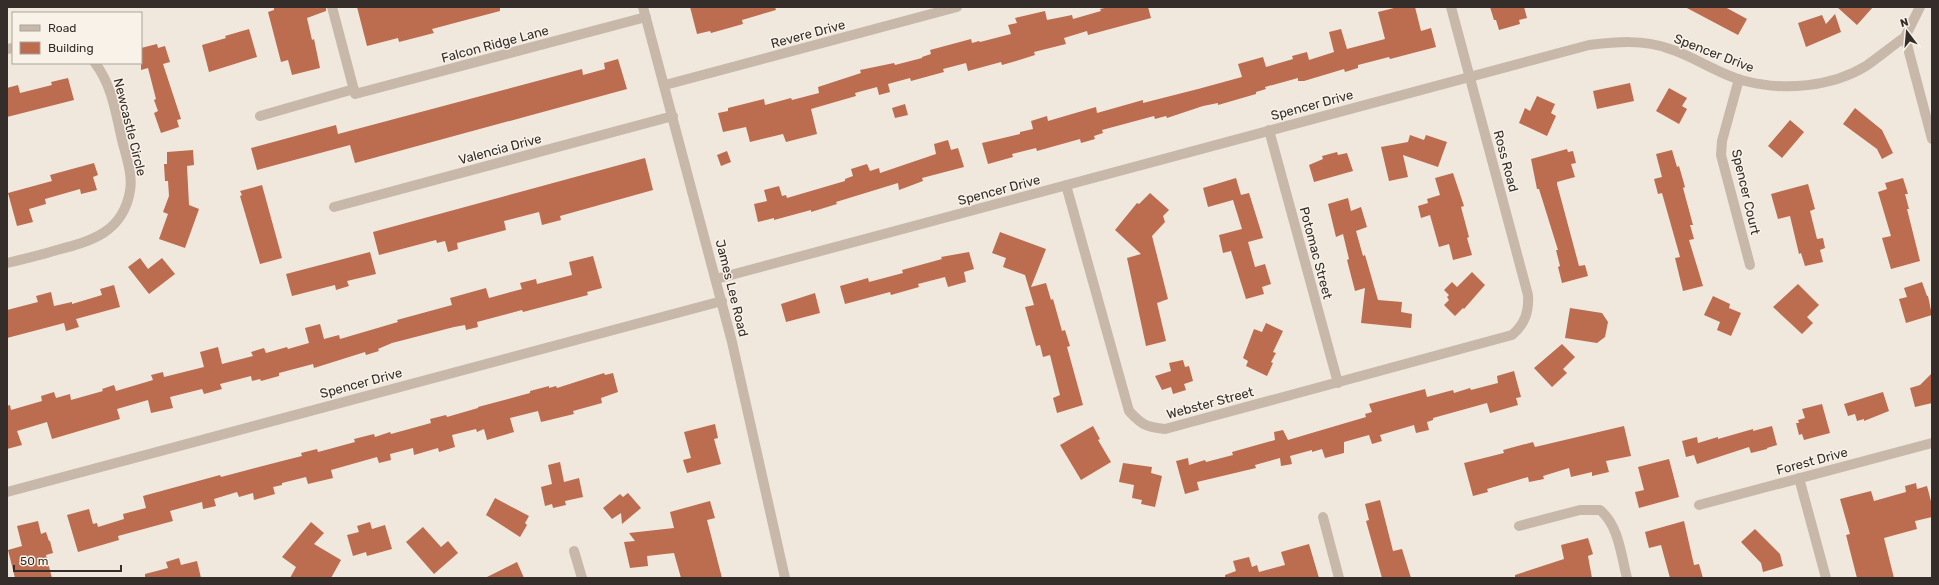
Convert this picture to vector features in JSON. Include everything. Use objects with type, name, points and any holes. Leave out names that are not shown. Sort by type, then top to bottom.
[{"type":"street","points":[[332,7],[354,89]]},
{"type":"street","name":"James Lee Road","points":[[643,7],[722,301],[785,578]]},
{"type":"street","name":"Revere Drive","points":[[665,85],[957,7]]},
{"type":"street","name":"Ross Road","points":[[1451,7],[1528,295],[1529,305],[1524,322]]},
{"type":"street","points":[[1920,7],[1905,37],[1932,139]]},
{"type":"street","name":"Falcon Ridge Lane","points":[[260,116],[354,89],[355,94],[646,17]]},
{"type":"street","name":"Spencer Drive","points":[[716,279],[1589,45],[1615,42],[1648,44],[1670,48],[1739,79],[1776,86],[1814,84],[1848,74],[1866,66],[1905,37]]},
{"type":"street","name":"Newcastle Circle","points":[[7,263],[87,243],[106,233],[114,226],[123,212],[131,191],[131,178],[114,104],[104,74],[96,64]]},
{"type":"street","name":"Spencer Court","points":[[1739,79],[1722,141],[1722,155],[1750,265]]},
{"type":"street","name":"Valencia Drive","points":[[334,207],[673,116]]},
{"type":"street","name":"Potomac Street","points":[[1269,130],[1338,383]]},
{"type":"street","name":"Webster Street","points":[[1066,185],[1118,379],[1129,411],[1140,423],[1149,427],[1165,429],[1503,338],[1512,334],[1524,322]]},
{"type":"street","name":"Spencer Drive","points":[[7,492],[722,301]]},
{"type":"street","name":"Forest Drive","points":[[1699,505],[1932,443]]},
{"type":"street","points":[[1799,478],[1826,578]]},
{"type":"street","points":[[1519,526],[1580,510],[1600,510],[1608,517],[1614,528],[1628,578]]},
{"type":"street","points":[[1323,517],[1339,578]]},
{"type":"street","points":[[574,551],[582,578]]},
{"type":"building","points":[[274,7],[326,7],[326,11],[307,18],[312,40],[314,39],[320,68],[292,75],[288,60],[281,62],[268,12],[274,10]]},
{"type":"building","points":[[357,7],[500,7],[500,11],[432,29],[434,33],[399,42],[398,38],[367,46]]},
{"type":"building","points":[[690,7],[775,7],[776,10],[742,20],[743,24],[711,33],[710,31],[697,34]]},
{"type":"building","points":[[1109,7],[1148,7],[1151,18],[1088,35],[1087,31],[1064,38],[1066,44],[1034,52],[1035,55],[1002,65],[1001,62],[968,71],[966,63],[943,69],[944,72],[911,81],[910,78],[888,84],[890,92],[879,95],[877,87],[855,93],[856,96],[811,109],[817,134],[786,142],[783,134],[750,142],[746,127],[723,132],[718,113],[728,111],[728,108],[764,99],[765,105],[819,93],[818,87],[861,73],[860,70],[894,63],[895,65],[922,58],[931,54],[930,50],[971,39],[972,43],[980,42],[1011,34],[1008,25],[1017,23],[1015,18],[1045,11],[1047,20],[1072,15],[1073,19],[1101,11],[1100,9]]},
{"type":"building","points":[[1398,7],[1415,7],[1421,31],[1431,28],[1436,47],[1390,59],[1389,57],[1358,65],[1358,68],[1345,72],[1344,69],[1304,81],[1298,81],[1298,78],[1265,87],[1266,89],[1256,92],[1256,94],[1218,105],[1218,103],[1203,106],[1167,118],[1166,116],[1155,119],[1154,116],[1102,130],[1103,133],[1094,136],[1095,139],[1081,143],[1080,139],[1037,151],[1036,148],[1012,154],[1013,157],[988,164],[982,143],[1020,134],[1020,132],[1033,129],[1031,121],[1047,116],[1048,121],[1096,107],[1097,113],[1143,100],[1143,103],[1242,77],[1238,64],[1263,57],[1266,67],[1293,59],[1292,56],[1307,52],[1309,60],[1334,52],[1329,32],[1341,29],[1347,49],[1385,39],[1378,12]]},
{"type":"building","points":[[1490,7],[1524,7],[1527,18],[1519,20],[1520,24],[1499,30]]},
{"type":"building","points":[[1685,7],[1725,7],[1747,19],[1738,35]]},
{"type":"building","points":[[1837,7],[1873,7],[1857,25]]},
{"type":"building","points":[[1835,14],[1841,32],[1806,47],[1798,23],[1822,15],[1826,24]]},
{"type":"building","points":[[249,29],[257,57],[209,72],[202,45]]},
{"type":"building","points":[[157,44],[158,48],[165,46],[170,62],[163,64],[181,119],[177,120],[179,127],[161,133],[154,113],[158,111],[154,100],[156,99],[148,68],[141,70],[142,48]]},
{"type":"building","points":[[618,59],[627,89],[355,163],[350,145],[257,170],[251,148],[336,125],[338,134],[582,69],[583,75],[605,69],[604,63]]},
{"type":"building","points":[[68,78],[74,100],[7,117],[7,88],[18,85],[20,93],[52,85],[51,82]]},
{"type":"building","points":[[1630,83],[1634,101],[1597,109],[1593,91]]},
{"type":"building","points":[[1669,88],[1687,98],[1682,106],[1687,109],[1679,124],[1656,111]]},
{"type":"building","points":[[1537,96],[1555,104],[1551,113],[1556,116],[1547,136],[1519,123],[1525,108],[1530,111]]},
{"type":"building","points":[[905,104],[908,115],[895,118],[892,108]]},
{"type":"building","points":[[1855,108],[1882,130],[1893,153],[1882,159],[1877,149],[1843,124]]},
{"type":"building","points":[[1790,120],[1804,132],[1782,158],[1768,146]]},
{"type":"building","points":[[1410,135],[1424,140],[1426,135],[1447,142],[1438,167],[1403,155],[1408,177],[1389,181],[1381,147],[1408,142]]},
{"type":"building","points":[[948,140],[951,150],[958,148],[964,167],[922,178],[923,181],[899,190],[898,183],[836,202],[837,204],[811,212],[811,210],[774,220],[774,218],[758,222],[754,204],[767,201],[764,190],[779,186],[782,196],[786,195],[787,198],[845,181],[845,179],[853,176],[851,169],[867,164],[870,171],[879,168],[880,173],[936,154],[934,144]]},
{"type":"building","points":[[1567,149],[1568,152],[1573,151],[1576,163],[1571,164],[1575,177],[1557,182],[1557,184],[1579,266],[1585,265],[1588,276],[1562,283],[1558,267],[1560,266],[1556,250],[1558,250],[1539,189],[1537,189],[1531,159]]},
{"type":"building","points":[[193,150],[194,165],[187,166],[189,205],[199,209],[185,248],[159,239],[168,214],[163,212],[169,196],[168,181],[165,181],[164,164],[167,164],[167,152]]},
{"type":"building","points":[[1672,150],[1677,167],[1679,166],[1685,187],[1683,188],[1693,225],[1690,225],[1694,239],[1689,240],[1703,286],[1683,291],[1675,258],[1680,257],[1662,193],[1658,194],[1654,179],[1662,177],[1656,154]]},
{"type":"building","points":[[727,151],[731,162],[721,166],[717,155]]},
{"type":"building","points":[[1337,152],[1338,155],[1347,153],[1353,171],[1314,182],[1309,165],[1323,159],[1322,156]]},
{"type":"building","points":[[645,158],[653,190],[560,216],[561,220],[542,225],[539,212],[504,221],[506,230],[457,243],[458,249],[448,252],[445,241],[437,243],[436,240],[379,255],[373,232]]},
{"type":"building","points":[[94,163],[98,175],[93,177],[97,190],[81,194],[80,189],[45,199],[46,204],[29,209],[33,222],[17,226],[8,193],[52,181],[50,175]]},
{"type":"building","points":[[1453,173],[1464,206],[1461,207],[1472,255],[1453,260],[1449,244],[1439,247],[1430,215],[1421,218],[1418,206],[1428,203],[1427,199],[1440,195],[1435,178]]},
{"type":"building","points":[[1236,178],[1241,195],[1249,193],[1263,238],[1248,242],[1255,267],[1265,264],[1271,284],[1262,287],[1264,294],[1246,299],[1231,251],[1223,253],[1219,235],[1242,229],[1233,200],[1208,207],[1203,188]]},
{"type":"building","points":[[1903,178],[1908,194],[1905,194],[1909,209],[1907,209],[1920,261],[1891,269],[1882,238],[1891,236],[1878,192],[1887,189],[1885,183]]},
{"type":"building","points":[[1808,184],[1815,209],[1810,211],[1817,239],[1823,238],[1825,248],[1820,250],[1823,262],[1805,266],[1801,253],[1799,254],[1790,216],[1778,219],[1771,194]]},
{"type":"building","points":[[262,185],[282,258],[260,264],[240,196],[242,195],[240,191]]},
{"type":"building","points":[[1150,193],[1169,210],[1163,216],[1165,222],[1152,236],[1168,299],[1157,303],[1166,341],[1146,346],[1127,258],[1141,254],[1115,230],[1137,203],[1139,204]]},
{"type":"building","points":[[1348,198],[1351,211],[1361,207],[1367,227],[1356,231],[1363,256],[1365,255],[1378,300],[1402,302],[1401,312],[1412,314],[1411,328],[1361,323],[1365,288],[1355,291],[1347,260],[1349,259],[1343,234],[1336,237],[1328,204]]},
{"type":"building","points":[[1000,232],[1046,249],[1031,287],[1046,283],[1051,300],[1053,299],[1062,331],[1065,330],[1070,346],[1067,347],[1083,405],[1057,413],[1053,398],[1060,395],[1050,355],[1043,357],[1040,345],[1036,346],[1025,307],[1034,305],[1025,275],[1003,267],[1006,258],[992,253]]},
{"type":"building","points":[[370,252],[376,274],[347,281],[349,286],[336,290],[335,285],[292,296],[286,274]]},
{"type":"building","points":[[969,252],[974,269],[964,272],[966,282],[948,287],[945,277],[918,284],[919,287],[891,295],[890,292],[845,304],[840,286],[868,278],[869,282],[903,273],[902,270],[942,259],[941,257]]},
{"type":"building","points":[[593,256],[602,288],[587,292],[588,295],[477,322],[478,327],[466,330],[465,325],[392,343],[378,349],[379,351],[366,355],[365,352],[314,368],[313,364],[279,373],[279,376],[261,381],[260,379],[252,381],[251,376],[220,384],[222,389],[204,394],[202,389],[170,397],[173,408],[151,413],[148,400],[117,409],[120,419],[52,439],[47,422],[17,431],[22,445],[7,449],[7,406],[10,405],[11,410],[42,401],[41,396],[54,392],[56,398],[70,394],[71,400],[103,391],[102,389],[114,385],[116,391],[153,380],[151,375],[163,372],[164,377],[204,367],[200,352],[218,347],[222,364],[253,356],[251,352],[264,348],[266,353],[287,347],[288,349],[309,343],[305,328],[320,324],[324,339],[339,335],[340,339],[398,322],[397,320],[452,305],[450,298],[486,288],[489,298],[522,289],[520,283],[536,279],[537,284],[572,275],[569,262]]},
{"type":"building","points":[[140,258],[148,269],[162,258],[175,274],[149,294],[128,267]]},
{"type":"building","points":[[1472,272],[1485,285],[1464,309],[1463,308],[1455,316],[1444,305],[1449,300],[1447,297],[1449,295],[1444,290],[1452,282],[1457,287]]},
{"type":"building","points":[[1922,282],[1928,296],[1932,315],[1906,323],[1899,299],[1907,297],[1904,288]]},
{"type":"building","points":[[1798,284],[1819,305],[1807,317],[1813,323],[1802,334],[1773,307]]},
{"type":"building","points":[[114,285],[120,307],[76,319],[79,327],[66,331],[64,323],[7,338],[7,310],[38,302],[36,296],[51,292],[54,306],[72,302],[72,304],[102,295],[100,289]]},
{"type":"building","points":[[815,293],[820,313],[786,322],[781,304]]},
{"type":"building","points":[[1713,296],[1730,304],[1729,308],[1741,313],[1731,336],[1717,330],[1720,322],[1704,315]]},
{"type":"building","points":[[1570,308],[1602,313],[1608,322],[1605,337],[1597,343],[1565,338]]},
{"type":"building","points":[[1266,323],[1283,331],[1273,352],[1276,353],[1271,362],[1273,363],[1267,376],[1246,366],[1248,361],[1243,358],[1254,329],[1262,332]]},
{"type":"building","points":[[1562,344],[1575,357],[1563,369],[1567,373],[1552,387],[1534,368]]},
{"type":"building","points":[[1183,360],[1185,367],[1189,366],[1193,381],[1184,384],[1186,390],[1173,394],[1171,387],[1162,390],[1155,376],[1171,371],[1169,363]]},
{"type":"building","points":[[1514,371],[1521,397],[1516,398],[1518,405],[1490,413],[1487,403],[1433,418],[1433,420],[1427,422],[1429,430],[1416,433],[1414,425],[1380,435],[1382,441],[1372,444],[1369,435],[1344,442],[1344,453],[1325,458],[1322,449],[1290,456],[1292,464],[1281,466],[1280,458],[1255,465],[1256,468],[1197,482],[1199,490],[1185,494],[1176,461],[1188,458],[1189,465],[1205,460],[1206,462],[1233,455],[1232,452],[1275,440],[1274,432],[1283,430],[1288,440],[1366,417],[1365,414],[1372,412],[1369,404],[1425,389],[1427,397],[1453,390],[1454,393],[1470,388],[1471,390],[1498,383],[1497,376]]},
{"type":"building","points":[[604,373],[605,375],[613,373],[618,392],[601,398],[602,403],[573,411],[574,414],[541,422],[538,411],[510,418],[514,432],[487,440],[484,429],[477,432],[476,429],[452,435],[455,447],[439,452],[438,448],[414,455],[413,448],[390,454],[391,460],[379,463],[377,457],[331,470],[333,478],[308,484],[306,477],[282,483],[282,485],[273,487],[275,494],[254,500],[253,493],[239,497],[237,492],[214,499],[216,506],[203,509],[202,502],[170,511],[173,521],[118,536],[119,540],[78,552],[67,515],[89,509],[93,524],[97,523],[98,527],[124,519],[123,514],[146,508],[143,496],[220,475],[221,477],[302,456],[301,453],[317,449],[318,452],[333,448],[355,442],[354,439],[374,434],[375,437],[390,432],[391,434],[431,423],[430,419],[446,415],[447,417],[549,386],[549,388],[556,386],[557,388]]},
{"type":"building","points":[[1932,373],[1932,403],[1915,407],[1910,388],[1920,385]]},
{"type":"building","points":[[1883,392],[1889,411],[1864,421],[1864,419],[1857,421],[1855,414],[1848,416],[1844,404]]},
{"type":"building","points":[[1822,404],[1830,433],[1804,440],[1802,434],[1799,435],[1796,423],[1799,423],[1798,420],[1805,418],[1802,409]]},
{"type":"building","points":[[715,424],[718,438],[714,439],[721,464],[687,473],[683,460],[691,458],[684,432]]},
{"type":"building","points":[[1093,426],[1100,439],[1098,440],[1111,462],[1081,480],[1060,445]]},
{"type":"building","points":[[1624,426],[1631,456],[1606,461],[1609,472],[1592,476],[1592,472],[1571,477],[1569,468],[1543,476],[1544,479],[1529,482],[1528,477],[1487,489],[1488,492],[1473,496],[1464,463],[1504,453],[1503,450],[1533,442],[1535,447]]},
{"type":"building","points":[[1772,426],[1777,445],[1767,449],[1751,453],[1749,447],[1697,464],[1694,455],[1686,457],[1682,441],[1697,437],[1698,443],[1718,437],[1718,439],[1753,429],[1753,431]]},
{"type":"building","points":[[1669,459],[1679,497],[1639,508],[1635,492],[1644,490],[1638,467]]},
{"type":"building","points":[[560,462],[564,482],[579,478],[583,497],[565,501],[566,505],[553,508],[552,504],[545,506],[541,487],[552,484],[548,465]]},
{"type":"building","points":[[1123,463],[1152,467],[1151,473],[1162,476],[1155,507],[1141,504],[1142,500],[1132,498],[1134,485],[1119,482]]},
{"type":"building","points":[[1916,483],[1917,489],[1927,486],[1932,505],[1932,517],[1915,521],[1917,529],[1884,538],[1894,578],[1857,578],[1846,535],[1850,534],[1840,499],[1871,491],[1874,501],[1906,492],[1905,486]]},
{"type":"building","points":[[628,493],[641,508],[622,524],[621,513],[612,519],[603,508],[620,494],[623,497]]},
{"type":"building","points":[[495,498],[529,516],[525,523],[527,525],[520,537],[486,515]]},
{"type":"building","points":[[1380,500],[1393,551],[1402,549],[1411,578],[1382,578],[1366,521],[1369,520],[1365,504]]},
{"type":"building","points":[[710,501],[715,518],[707,520],[722,578],[681,578],[674,553],[647,556],[648,566],[630,568],[624,542],[635,541],[629,533],[674,528],[670,512]]},
{"type":"building","points":[[38,521],[41,534],[46,532],[53,553],[46,555],[52,578],[15,578],[8,550],[22,546],[17,526]]},
{"type":"building","points":[[1684,521],[1694,565],[1699,564],[1703,578],[1670,578],[1661,545],[1649,548],[1645,532]]},
{"type":"building","points":[[311,522],[324,533],[314,544],[341,560],[331,578],[290,578],[296,567],[282,557]]},
{"type":"building","points":[[370,522],[372,529],[385,525],[392,549],[367,556],[366,552],[353,556],[347,535],[359,532],[357,526]]},
{"type":"building","points":[[423,527],[441,547],[448,541],[458,553],[434,574],[406,542]]},
{"type":"building","points":[[1755,529],[1780,554],[1783,566],[1763,572],[1761,563],[1741,542]]},
{"type":"building","points":[[1588,538],[1593,554],[1588,556],[1592,578],[1515,578],[1515,575],[1564,559],[1561,545]]},
{"type":"building","points":[[1309,544],[1319,578],[1225,578],[1225,575],[1236,571],[1233,561],[1249,557],[1252,567],[1257,565],[1259,572],[1285,565],[1281,552]]},
{"type":"building","points":[[179,558],[181,565],[197,561],[201,578],[145,578],[145,574],[168,568],[166,562]]},
{"type":"building","points":[[517,562],[524,578],[485,578]]}]
